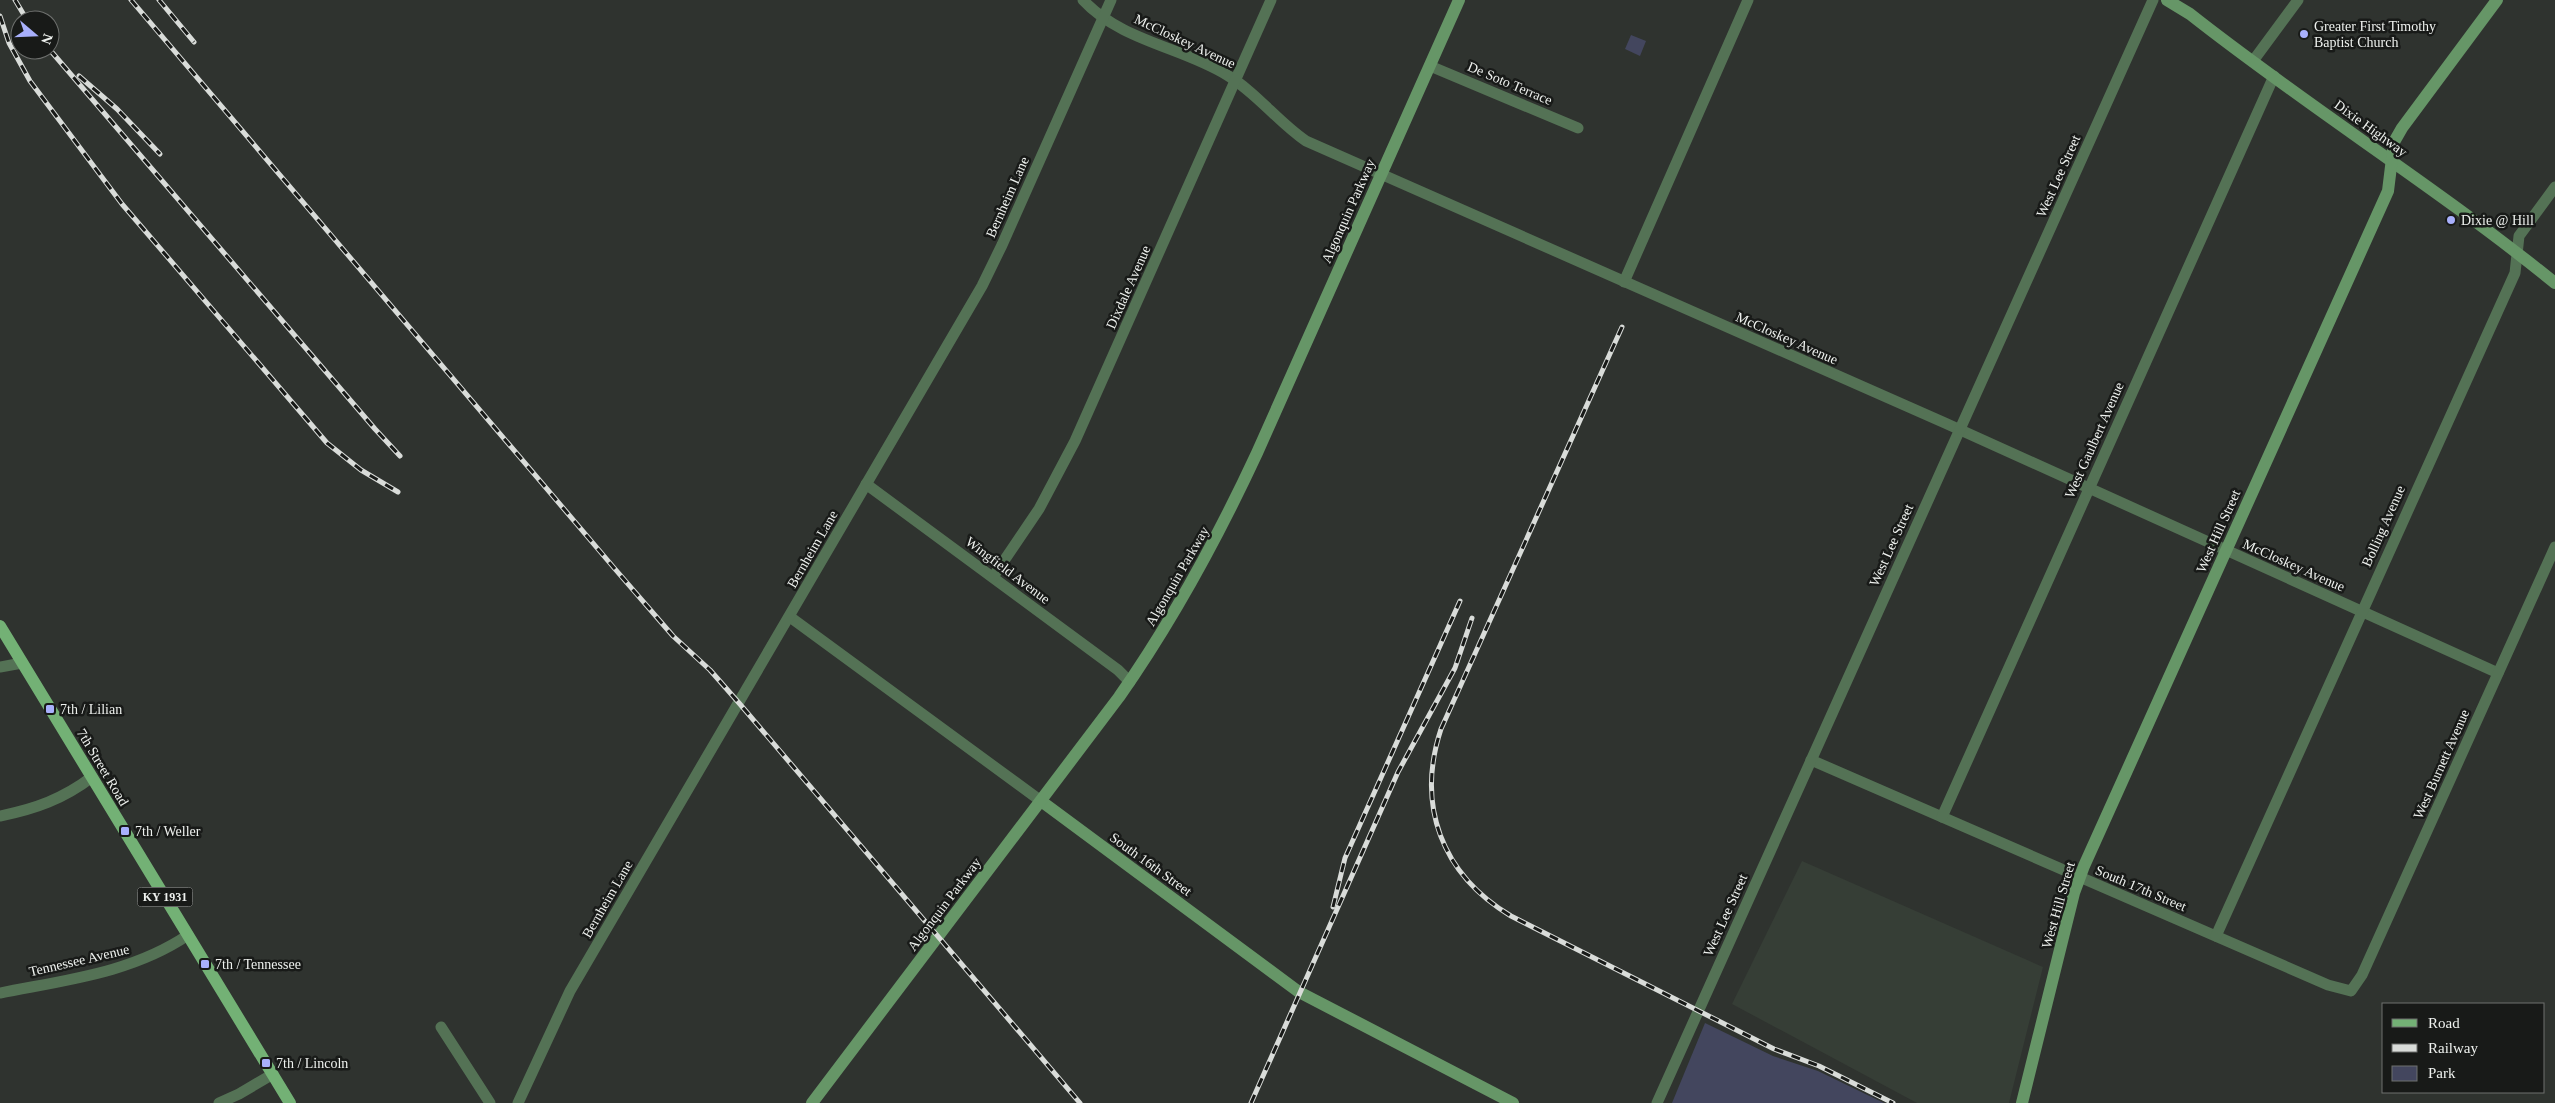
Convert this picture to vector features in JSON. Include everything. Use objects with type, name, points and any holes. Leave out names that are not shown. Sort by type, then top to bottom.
[{"type":"main road","name":"7th Street Road","points":[[0,626],[290,1103]]},
{"type":"street","name":"McCloskey Avenue","points":[[1083,0],[1116,26],[1190,58],[1235,81],[1290,130],[1306,141],[2498,673]]},
{"type":"street","name":"Bernheim Lane","points":[[518,1103],[570,991],[964,318],[1002,246],[1111,0]]},
{"type":"street","name":"Dixdale Avenue","points":[[994,577],[1039,509],[1075,441],[1271,0]]},
{"type":"street","name":"Algonquin Parkway","points":[[812,1103],[1130,682],[1190,586],[1230,512],[1458,0]]},
{"type":"street","points":[[1624,282],[1748,0]]},
{"type":"street","name":"West Lee Street","points":[[1657,1103],[2153,0]]},
{"type":"street","name":"Dixie Highway","points":[[2167,0],[2190,14],[2515,251],[2555,284]]},
{"type":"street","points":[[2253,61],[2298,0]]},
{"type":"street","name":"West Hill Street","points":[[2022,1103],[2080,878],[2225,550],[2388,191],[2394,142],[2402,128],[2497,0]]},
{"type":"street","name":"De Soto Terrace","points":[[1430,66],[1578,128]]},
{"type":"street","name":"West Gaulbert Avenue","points":[[1942,817],[2274,76]]},
{"type":"street","name":"Bolling Avenue","points":[[2216,936],[2514,273],[2515,251],[2519,236],[2555,187]]},
{"type":"street","name":"Wingfield Avenue","points":[[866,484],[994,577],[1118,670],[1130,682]]},
{"type":"street","name":"West Burnett Avenue","points":[[2351,991],[2362,975],[2555,547]]},
{"type":"street","name":"South 16th Street","points":[[790,617],[1299,992],[1513,1103]]},
{"type":"street","points":[[0,667],[22,663]]},
{"type":"street","name":"South 17th Street","points":[[1811,760],[2080,878],[2328,984],[2351,991]]},
{"type":"street","points":[[0,816],[36,808],[52,802],[92,777]]},
{"type":"street","name":"Tennessee Avenue","points":[[0,993],[132,965],[170,948],[188,935]]},
{"type":"street","points":[[441,1027],[490,1103]]},
{"type":"street","points":[[218,1103],[239,1094],[272,1074]]},
{"type":"shaded area","points":[[1802,861],[2043,967],[2009,1103],[1917,1103],[1732,1004]]},
{"type":"green space","points":[[1631,35],[1646,41],[1640,56],[1625,49]]},
{"type":"green space","points":[[1705,1023],[1773,1056],[1818,1071],[1884,1103],[1672,1103]]},
{"type":"railway","points":[[15,0],[21,10]]},
{"type":"railway","points":[[131,0],[615,569],[673,636],[710,670],[739,703],[1080,1103]]},
{"type":"railway","points":[[159,0],[194,42]]},
{"type":"railway","points":[[0,16],[9,43],[30,81],[122,204],[327,443],[361,470],[398,492]]},
{"type":"railway","points":[[59,60],[400,456]]},
{"type":"railway","points":[[79,76],[117,109],[160,154]]},
{"type":"railway","points":[[1622,327],[1441,729],[1434,757],[1432,784],[1434,810],[1440,835],[1451,858],[1467,880],[1487,899],[1511,916],[1774,1049],[1819,1066],[1893,1103]]},
{"type":"railway","points":[[1333,907],[1345,858],[1460,601]]},
{"type":"railway","points":[[1251,1103],[1398,772],[1455,668],[1472,618]]},
{"type":"place","name":"Greater First Timothy Baptist Church","points":[[2304,34]]},
{"type":"place","name":"Dixie @ Hill","points":[[2451,220]]},
{"type":"place","name":"7th / Lilian","points":[[50,709]]},
{"type":"place","name":"7th / Weller","points":[[125,831]]},
{"type":"place","name":"7th / Tennessee","points":[[205,964]]},
{"type":"place","name":"7th / Lincoln","points":[[266,1063]]}]
